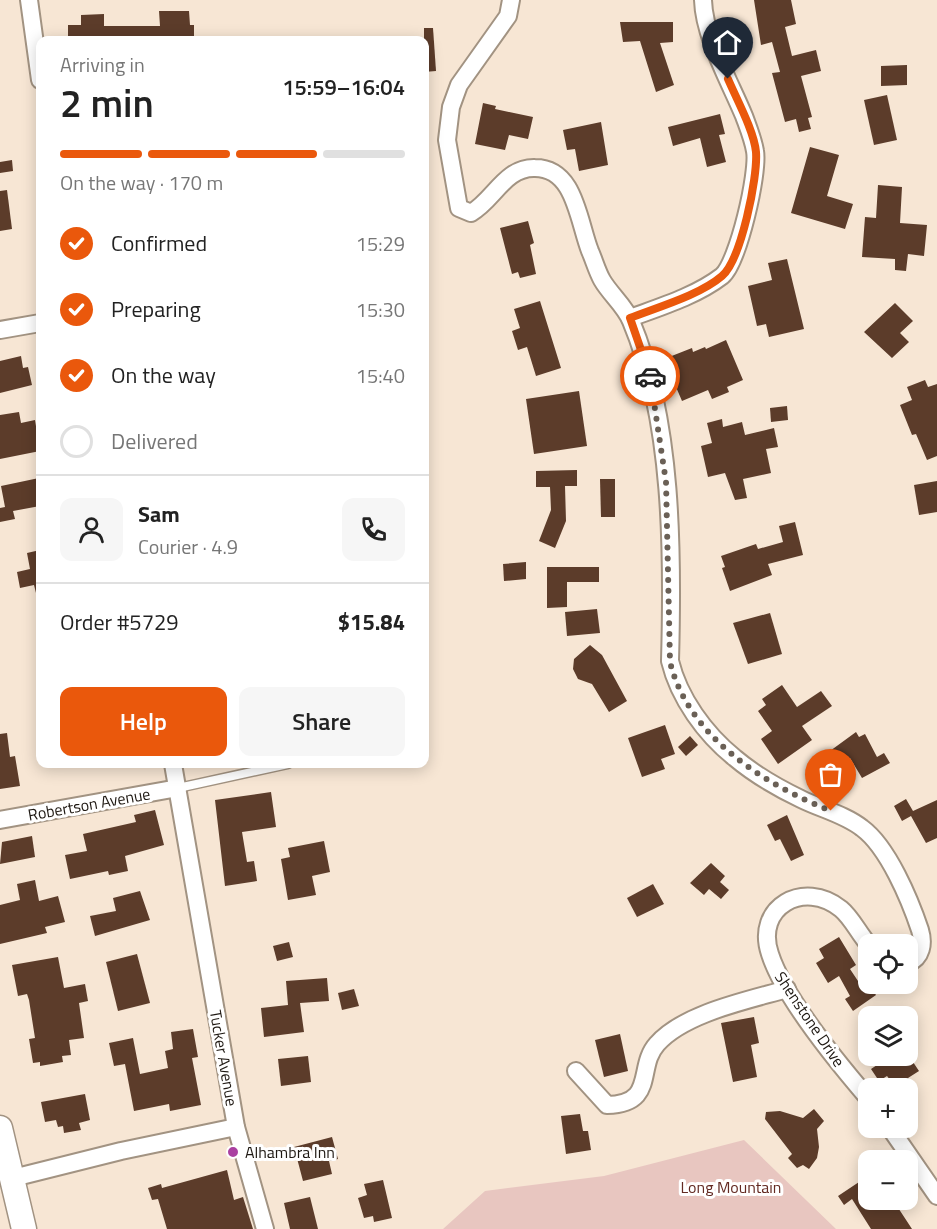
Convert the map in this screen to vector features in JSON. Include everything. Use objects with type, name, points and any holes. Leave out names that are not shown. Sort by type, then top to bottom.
[{"type":"main road","points":[[0,1128],[7,1180],[24,1229]]},
{"type":"street","points":[[29,0],[36,52]]},
{"type":"street","points":[[512,0],[508,16],[459,85],[451,107],[447,140],[459,208],[471,213],[484,205],[509,176],[520,169],[536,167],[553,171],[568,183],[581,226],[603,281],[630,318],[653,384],[666,482],[670,662],[675,681],[686,702],[734,757],[800,799],[831,811],[868,833],[885,856],[914,912],[923,940],[918,955]]},
{"type":"street","points":[[630,318],[680,298],[721,277],[730,268],[752,188],[756,152],[719,59],[703,9],[703,0]]},
{"type":"street","points":[[0,330],[36,324]]},
{"type":"street","name":"Tucker Avenue","points":[[7,1180],[121,1151],[236,1127],[174,768]]},
{"type":"street","name":"Robertson Avenue","points":[[0,820],[178,788]]},
{"type":"street","name":"Shenstone Drive","points":[[858,1086],[835,1060],[787,988],[770,955],[765,933],[771,917],[783,903],[800,896],[821,899],[841,909],[860,934]]},
{"type":"street","points":[[576,1071],[607,1105],[628,1102],[641,1087],[655,1045],[670,1033],[722,1008],[787,988]]},
{"type":"street","points":[[236,1127],[265,1229]]},
{"type":"street","points":[[897,1138],[937,1196]]},
{"type":"lane","points":[[178,788],[270,768]]},
{"type":"green space","name":"Long Mountain","points":[[744,1140],[836,1229],[443,1229],[485,1191],[604,1176]]},
{"type":"building","points":[[754,0],[791,0],[796,24],[785,27],[792,56],[816,50],[821,71],[801,76],[812,117],[808,118],[811,129],[799,132],[796,119],[785,122],[772,73],[780,72],[772,42],[761,45]]},
{"type":"building","points":[[159,11],[189,11],[190,25],[194,25],[194,36],[68,36],[68,25],[81,25],[81,15],[104,14],[104,26],[160,26]]},
{"type":"building","points":[[620,22],[673,22],[673,42],[660,43],[674,85],[656,92],[640,41],[623,42]]},
{"type":"building","points":[[424,28],[433,28],[436,71],[429,72],[429,36],[424,36]]},
{"type":"building","points":[[907,65],[907,85],[881,86],[881,66]]},
{"type":"building","points":[[887,95],[897,140],[874,145],[864,100]]},
{"type":"building","points":[[483,103],[496,106],[495,109],[533,117],[528,139],[509,135],[505,150],[475,144]]},
{"type":"building","points":[[720,114],[725,134],[719,135],[726,162],[707,167],[700,138],[673,146],[668,127]]},
{"type":"building","points":[[601,122],[608,165],[579,171],[575,149],[567,150],[563,130]]},
{"type":"building","points":[[810,147],[839,155],[827,196],[853,204],[845,229],[791,213]]},
{"type":"building","points":[[12,160],[13,171],[0,173],[0,162]]},
{"type":"building","points":[[878,185],[902,187],[900,223],[927,225],[924,256],[908,254],[906,271],[895,270],[895,259],[862,257],[865,217],[876,218]]},
{"type":"building","points":[[7,190],[12,229],[0,231],[0,191]]},
{"type":"building","points":[[528,221],[534,243],[530,245],[536,274],[520,278],[518,272],[512,274],[500,228]]},
{"type":"building","points":[[787,259],[804,329],[769,337],[766,324],[757,326],[748,286],[772,280],[768,263]]},
{"type":"building","points":[[540,301],[561,368],[536,376],[527,347],[518,350],[512,331],[520,328],[514,309]]},
{"type":"building","points":[[895,303],[913,321],[900,333],[909,342],[892,358],[864,332]]},
{"type":"building","points":[[726,340],[743,380],[727,387],[729,392],[712,399],[708,390],[682,401],[664,359],[692,348],[693,352],[705,347],[706,349]]},
{"type":"building","points":[[21,356],[23,368],[28,367],[32,385],[0,393],[0,361]]},
{"type":"building","points":[[925,380],[928,387],[937,384],[937,456],[927,460],[916,434],[912,435],[900,405],[912,400],[907,387]]},
{"type":"building","points":[[579,391],[587,446],[534,454],[526,399]]},
{"type":"building","points":[[787,406],[788,420],[771,422],[770,408]]},
{"type":"building","points":[[19,412],[21,423],[35,420],[36,452],[0,459],[0,415]]},
{"type":"building","points":[[722,419],[723,427],[742,422],[745,435],[774,428],[778,447],[766,449],[771,473],[743,479],[747,498],[735,500],[725,473],[708,477],[701,446],[712,443],[707,423]]},
{"type":"building","points":[[577,470],[577,486],[565,486],[566,521],[555,548],[539,541],[551,510],[550,487],[536,487],[536,471]]},
{"type":"building","points":[[36,479],[36,507],[13,511],[15,519],[0,522],[0,508],[5,507],[1,486]]},
{"type":"building","points":[[600,479],[615,479],[615,517],[601,517]]},
{"type":"building","points":[[937,481],[937,512],[919,515],[914,485]]},
{"type":"building","points":[[795,522],[803,555],[768,564],[772,575],[730,591],[722,568],[725,567],[721,556],[756,544],[758,549],[783,542],[779,526]]},
{"type":"building","points":[[36,551],[36,593],[34,585],[20,588],[17,572],[30,569],[27,553]]},
{"type":"building","points":[[526,562],[526,579],[504,581],[503,564]]},
{"type":"building","points":[[547,567],[599,567],[599,582],[567,582],[567,607],[547,608]]},
{"type":"building","points":[[597,609],[600,633],[567,636],[565,612]]},
{"type":"building","points":[[770,613],[782,654],[748,664],[733,623]]},
{"type":"building","points":[[590,645],[602,655],[627,701],[609,712],[592,684],[578,679],[573,669],[574,659]]},
{"type":"building","points":[[782,685],[797,707],[821,691],[832,706],[802,726],[812,740],[778,764],[761,739],[772,731],[758,711],[766,705],[762,699]]},
{"type":"building","points":[[665,725],[675,754],[661,759],[665,769],[642,777],[628,738]]},
{"type":"building","points":[[856,732],[859,737],[865,734],[877,757],[884,753],[890,763],[862,778],[850,758],[838,765],[830,751]]},
{"type":"building","points":[[7,733],[10,757],[15,756],[20,786],[0,789],[0,734]]},
{"type":"building","points":[[690,736],[698,745],[686,756],[678,747]]},
{"type":"building","points":[[271,792],[276,827],[242,832],[247,862],[254,861],[257,881],[225,886],[215,800]]},
{"type":"building","points":[[906,799],[913,811],[937,800],[937,838],[926,843],[911,816],[902,821],[894,806]]},
{"type":"building","points":[[155,810],[164,845],[125,856],[128,871],[109,875],[108,871],[70,879],[65,855],[87,851],[83,834],[136,822],[134,815]]},
{"type":"building","points":[[787,815],[804,855],[791,861],[780,839],[775,841],[767,825]]},
{"type":"building","points":[[32,836],[35,857],[0,864],[2,842]]},
{"type":"building","points":[[324,841],[330,872],[312,876],[316,895],[288,900],[281,859],[290,857],[288,848]]},
{"type":"building","points":[[711,863],[725,876],[720,882],[729,890],[721,899],[709,889],[704,895],[690,883]]},
{"type":"building","points":[[35,880],[39,901],[58,896],[65,922],[45,927],[47,933],[0,944],[0,905],[20,900],[17,884]]},
{"type":"building","points":[[653,884],[664,904],[637,917],[627,898]]},
{"type":"building","points":[[140,891],[150,920],[95,936],[90,916],[116,911],[113,898]]},
{"type":"building","points":[[839,937],[856,965],[850,969],[858,981],[858,994],[876,995],[853,1011],[845,999],[850,996],[839,976],[828,983],[816,963],[824,958],[819,949]]},
{"type":"building","points":[[289,942],[293,957],[277,961],[273,946]]},
{"type":"building","points":[[137,954],[150,1003],[118,1011],[106,962]]},
{"type":"building","points":[[58,957],[64,988],[85,984],[88,1001],[79,1003],[84,1038],[69,1040],[71,1055],[62,1056],[63,1062],[40,1066],[40,1062],[33,1063],[29,1039],[35,1038],[29,1000],[27,994],[18,996],[12,965]]},
{"type":"building","points":[[327,978],[329,1001],[300,1003],[304,1032],[264,1037],[261,1008],[288,1005],[286,981]]},
{"type":"building","points":[[354,989],[359,1006],[342,1010],[338,993]]},
{"type":"building","points":[[754,1017],[759,1043],[751,1045],[757,1077],[733,1082],[721,1023]]},
{"type":"building","points":[[193,1029],[198,1057],[192,1058],[201,1105],[170,1111],[169,1104],[134,1111],[125,1064],[114,1066],[109,1043],[133,1038],[140,1074],[168,1068],[165,1051],[173,1049],[171,1032]]},
{"type":"building","points":[[620,1034],[628,1071],[604,1077],[595,1040]]},
{"type":"building","points":[[308,1056],[311,1082],[281,1086],[278,1059]]},
{"type":"building","points":[[876,1066],[916,1066],[919,1071],[908,1078],[889,1078],[887,1076],[877,1078],[871,1069]]},
{"type":"building","points":[[85,1094],[90,1120],[79,1123],[81,1130],[64,1133],[63,1126],[58,1127],[56,1120],[45,1122],[41,1102]]},
{"type":"building","points":[[814,1109],[824,1121],[817,1129],[819,1147],[817,1158],[809,1169],[803,1165],[797,1168],[788,1158],[792,1154],[765,1119],[766,1112],[780,1111],[803,1118]]},
{"type":"building","points":[[580,1114],[583,1131],[588,1131],[591,1150],[566,1154],[561,1116]]},
{"type":"building","points":[[332,1137],[338,1159],[329,1161],[332,1174],[303,1181],[294,1147]]},
{"type":"building","points":[[227,1170],[234,1200],[243,1197],[253,1229],[167,1229],[158,1199],[152,1200],[148,1188],[161,1184],[162,1188]]},
{"type":"building","points":[[383,1180],[392,1218],[374,1222],[373,1216],[364,1218],[358,1198],[367,1195],[364,1184]]},
{"type":"building","points":[[858,1183],[858,1208],[852,1199],[844,1205],[838,1196]]},
{"type":"building","points":[[310,1197],[318,1229],[290,1229],[284,1203]]},
{"type":"building","points":[[859,1210],[900,1210],[912,1229],[871,1229]]},
{"type":"way so far","points":[[650,376],[666,482],[671,607],[670,662],[675,681],[686,702],[716,740],[734,757],[800,799],[831,811]]},
{"type":"place","name":"Alhambra Inn","points":[[233,1152]]},
{"type":"route","points":[[650,376],[630,318],[680,298],[721,277],[730,268],[737,248],[752,188],[756,152],[745,118],[728,79]]}]
